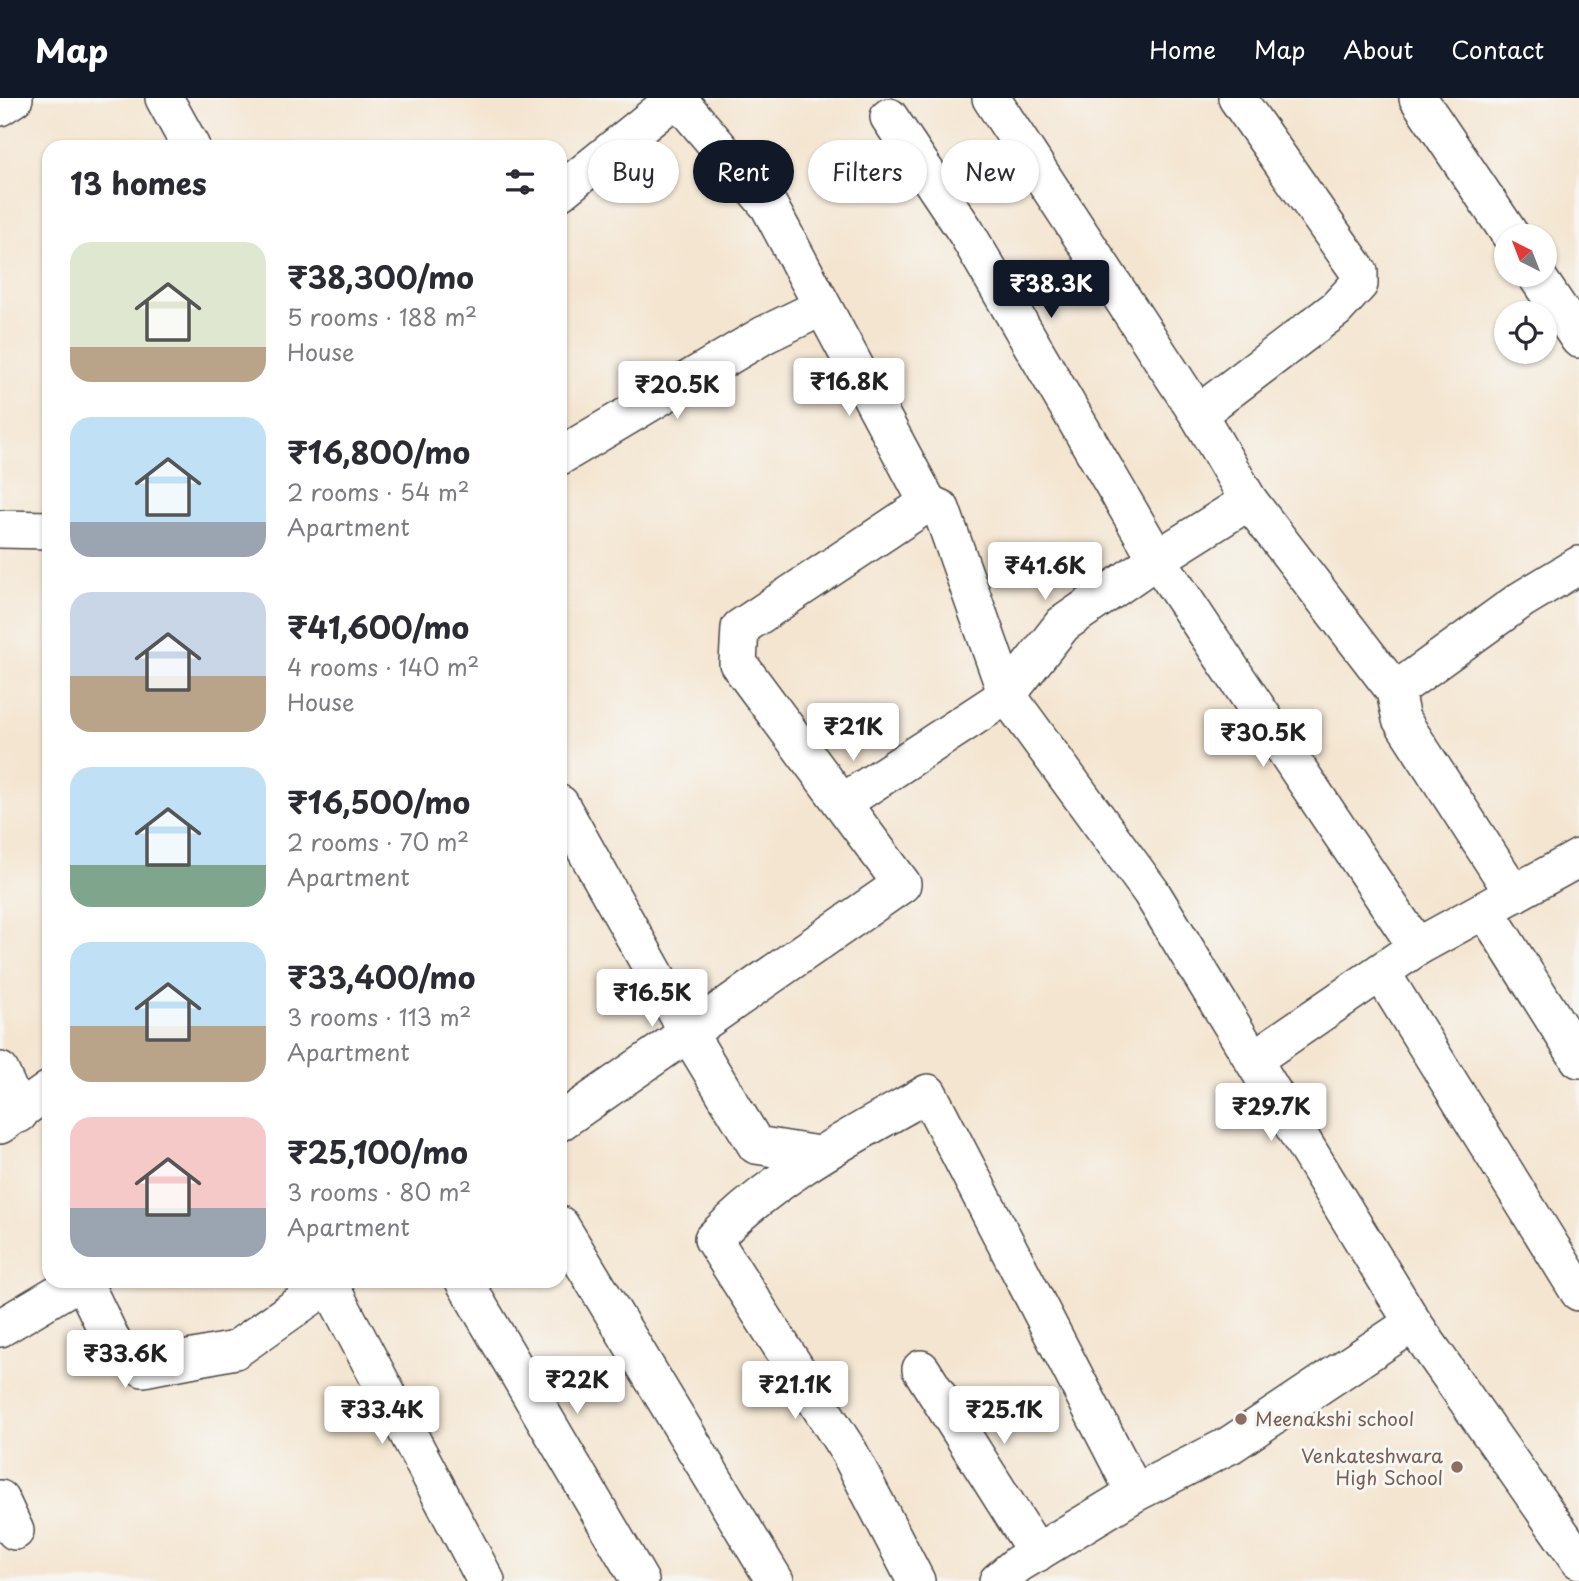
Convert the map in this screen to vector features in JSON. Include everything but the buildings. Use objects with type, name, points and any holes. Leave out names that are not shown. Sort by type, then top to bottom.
[{"type":"street","points":[[0,107],[15,98]]},
{"type":"street","points":[[164,98],[187,140]]},
{"type":"street","points":[[567,186],[676,98],[769,206],[928,503],[941,509],[1007,695],[1151,892],[1413,1323],[1579,1560]]},
{"type":"street","points":[[991,98],[1198,414],[1250,501],[1395,691],[1401,719],[1500,902],[1579,1059]]},
{"type":"street","points":[[1198,414],[1336,309],[1359,284],[1359,272],[1237,98]]},
{"type":"street","points":[[1418,98],[1503,224]]},
{"type":"street","points":[[889,117],[966,232],[1157,559],[1417,947]]},
{"type":"street","points":[[1544,287],[1579,339]]},
{"type":"street","points":[[567,452],[764,335],[822,307]]},
{"type":"street","points":[[842,803],[895,772],[1007,695],[1063,624],[1157,559],[1250,501]]},
{"type":"street","points":[[567,1117],[902,884],[738,663],[740,628],[928,503]]},
{"type":"street","points":[[0,529],[42,530]]},
{"type":"street","points":[[1395,691],[1521,600],[1579,565]]},
{"type":"street","points":[[567,817],[687,1031],[756,1145],[818,1155]]},
{"type":"street","points":[[1254,1059],[1417,947],[1579,858]]},
{"type":"street","points":[[1381,972],[1579,1292]]},
{"type":"street","points":[[0,1071],[9,1120],[42,1095]]},
{"type":"street","points":[[916,1581],[849,1452],[713,1239],[740,1210],[818,1155],[928,1093],[1135,1493]]},
{"type":"street","points":[[567,1237],[775,1581]]},
{"type":"street","points":[[0,1328],[69,1288]]},
{"type":"street","points":[[85,1288],[113,1343],[143,1368],[236,1350],[323,1288]]},
{"type":"street","points":[[334,1288],[485,1581]]},
{"type":"street","points":[[468,1288],[640,1581]]},
{"type":"street","points":[[998,1581],[1037,1553],[1135,1493],[1230,1445],[1413,1323]]},
{"type":"street","points":[[921,1369],[1037,1553]]},
{"type":"street","points":[[1572,1581],[1579,1577]]},
{"type":"place","name":"Meenakshi school","points":[[1241,1419]]},
{"type":"place","name":"Venkateshwara High School","points":[[1457,1467]]}]
